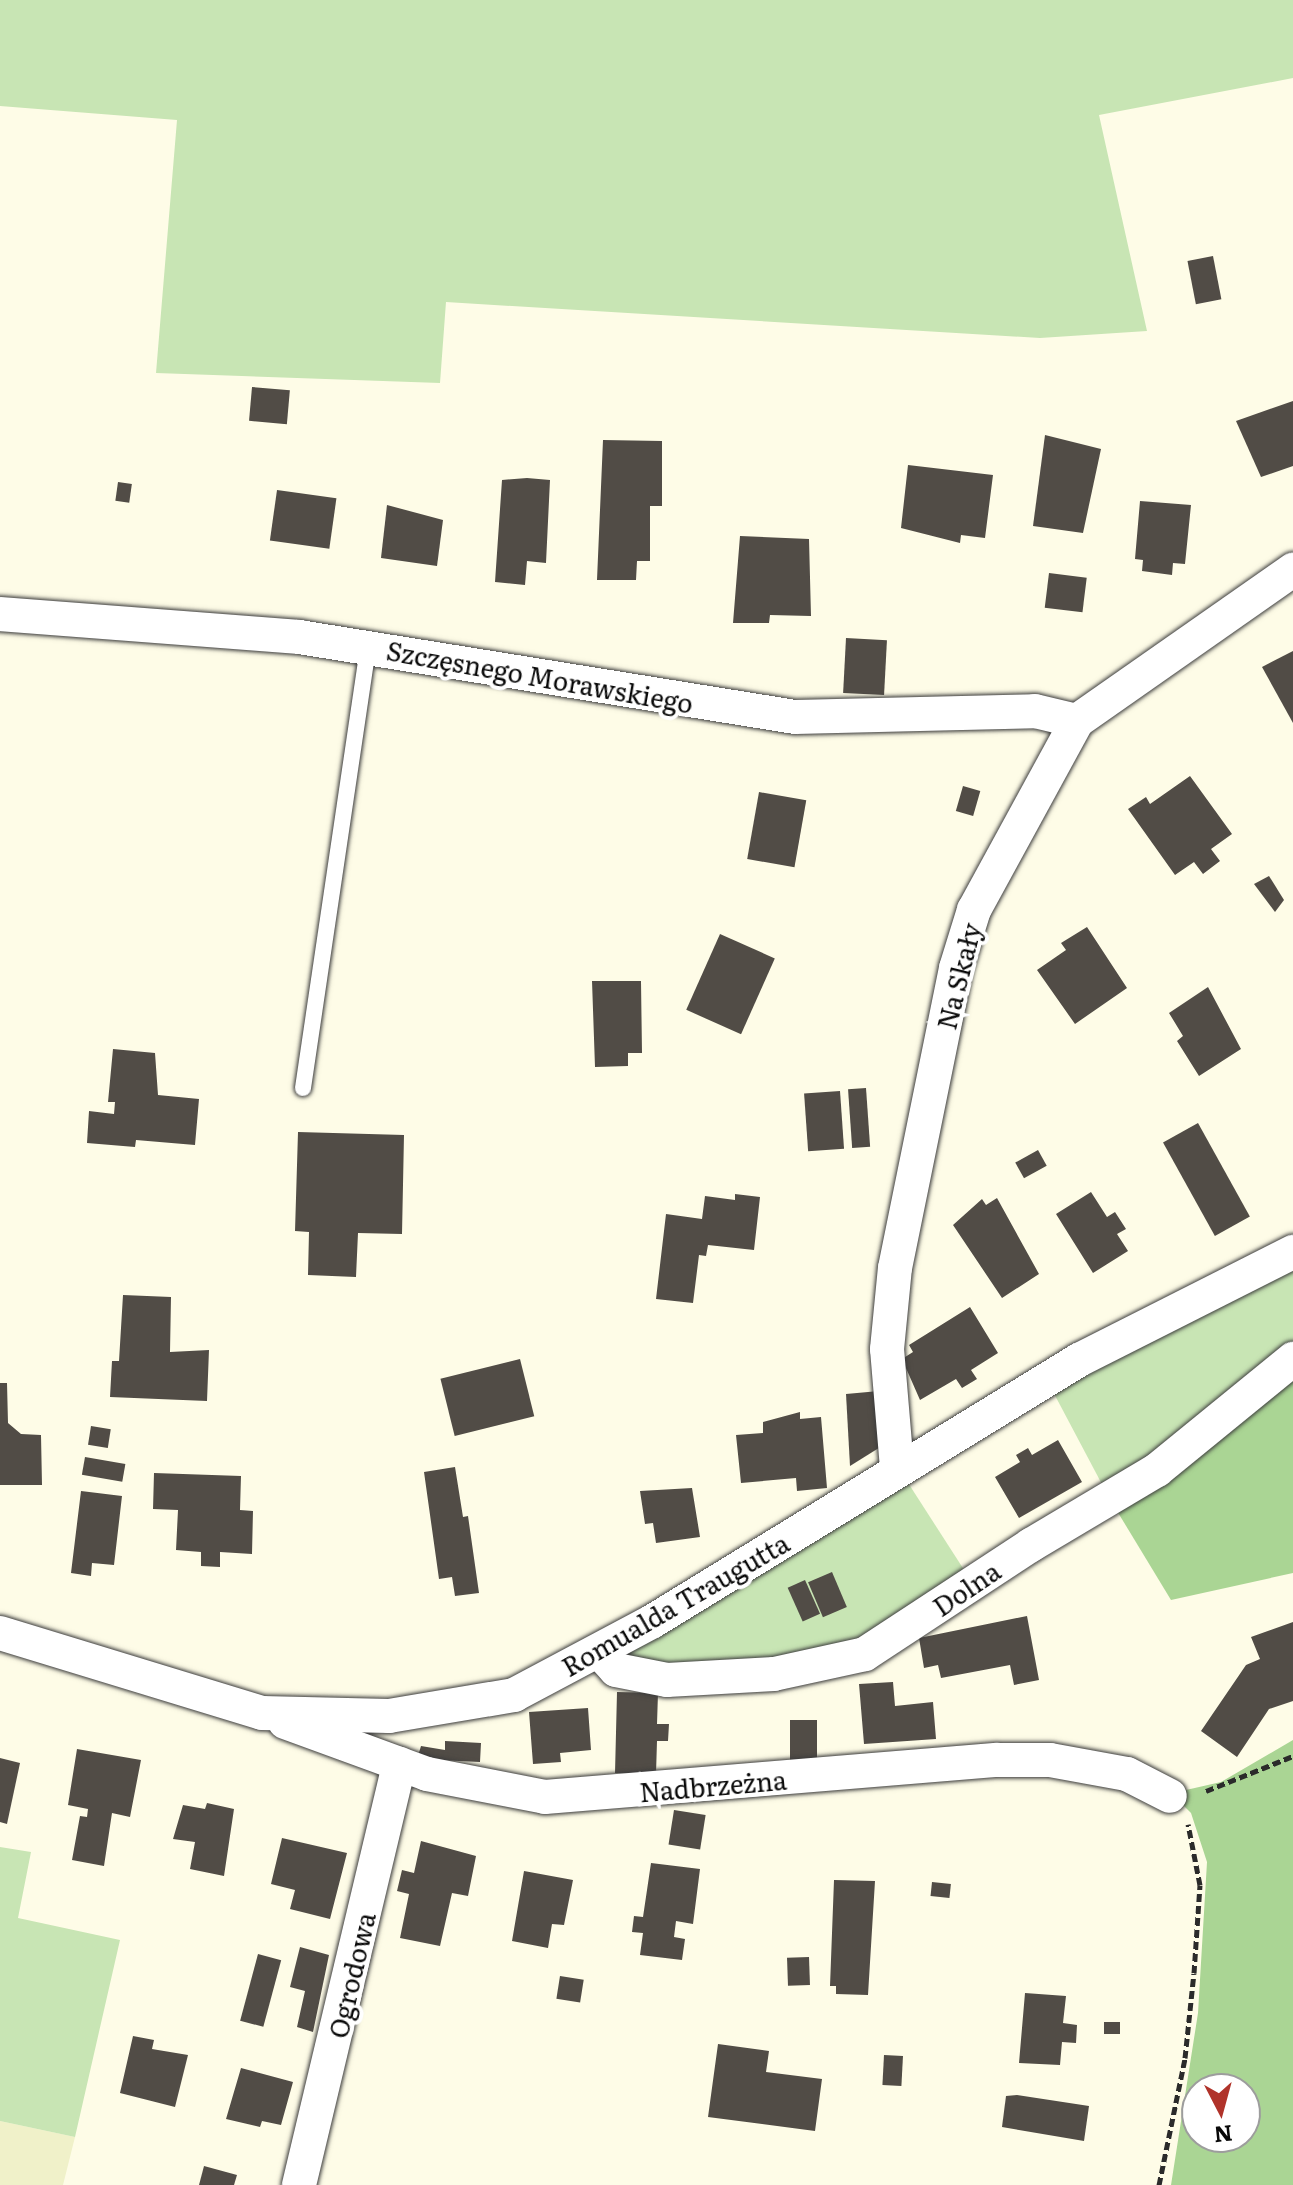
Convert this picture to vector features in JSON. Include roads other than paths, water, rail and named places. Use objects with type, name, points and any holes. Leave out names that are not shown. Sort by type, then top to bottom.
[{"type":"street","name":"Na Skały","points":[[897,1468],[887,1349],[889,1309],[959,955],[991,874],[1077,721],[1293,570]]},
{"type":"street","name":"Szczęsnego Morawskiego","points":[[0,614],[180,625],[368,647],[795,717],[1035,711],[1077,721]]},
{"type":"street","name":"Romualda Traugutta","points":[[0,1633],[262,1713],[389,1716],[457,1708],[533,1687],[599,1651],[1079,1360],[1293,1252]]},
{"type":"street","name":"Dolna","points":[[599,1651],[616,1670],[667,1680],[774,1674],[865,1654],[1157,1470],[1293,1359]]},
{"type":"street","name":"Nadbrzeżna","points":[[262,1713],[399,1764],[481,1787],[559,1797],[997,1760],[1050,1760],[1127,1774],[1170,1796]]},
{"type":"street","name":"Ogrodowa","points":[[299,2185],[399,1764]]},
{"type":"lane","points":[[303,1088],[368,647]]}]
